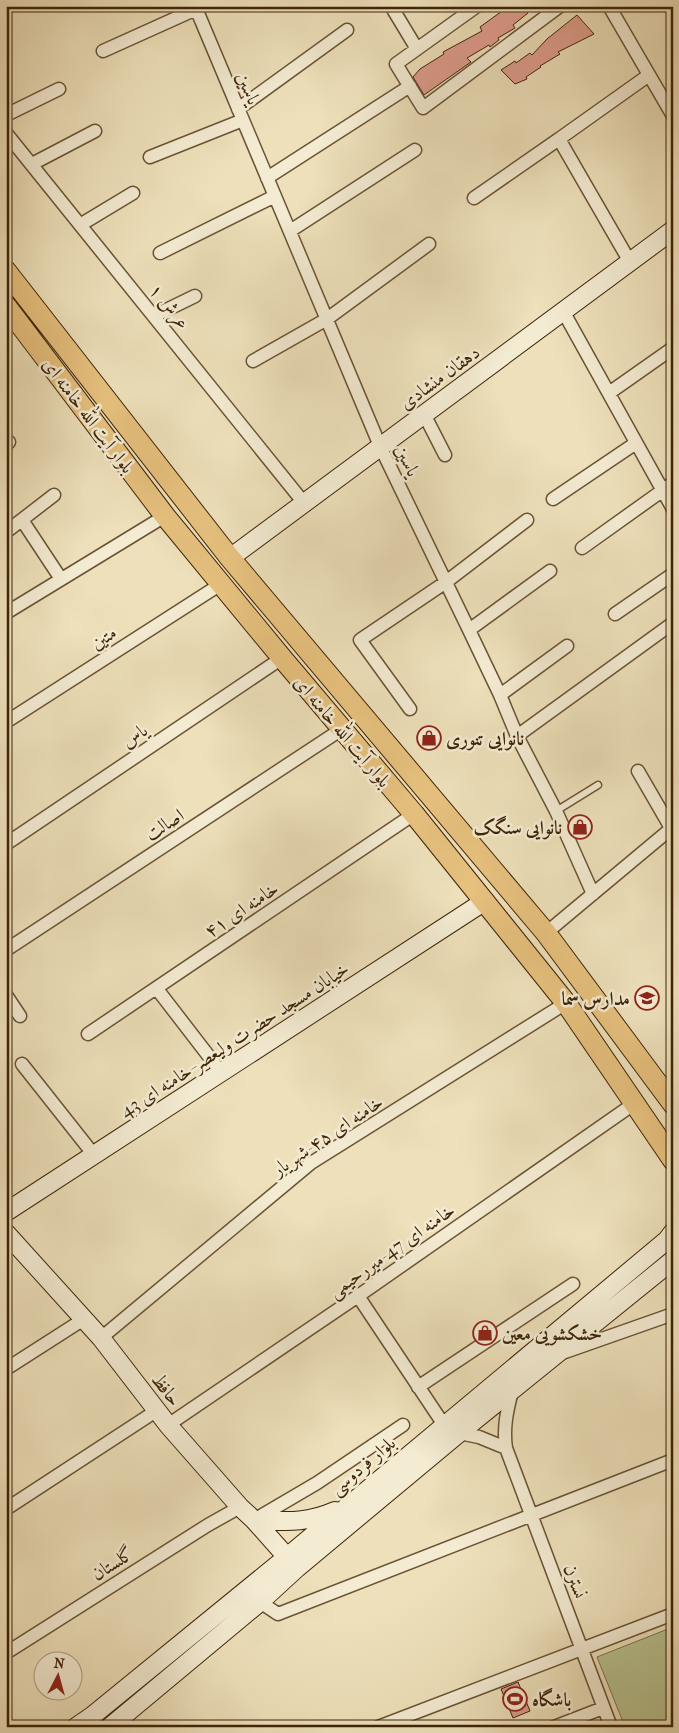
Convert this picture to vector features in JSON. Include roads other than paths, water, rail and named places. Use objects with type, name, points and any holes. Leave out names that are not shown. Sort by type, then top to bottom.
[{"type":"main road","name":"دهقان منشادی","points":[[230,558],[673,230]]},
{"type":"main road","name":"بلوار آیت الله خامنه ای","points":[[6,271],[230,558],[546,933],[673,1104]]},
{"type":"main road","name":"بلوار آیت الله خامنه ای","points":[[6,306],[166,516],[282,658],[414,814],[566,1003],[634,1104],[666,1142],[673,1160]]},
{"type":"main road","name":"خیابان مسجد حضرت ولیعصر-خامنه ای 43","points":[[6,1212],[485,901]]},
{"type":"main road","name":"بلوار فردوسی","points":[[110,1727],[260,1602],[292,1563],[349,1504],[660,1246],[673,1232]]},
{"type":"main road","name":"حافظ","points":[[6,1233],[101,1338],[168,1425],[292,1563]]},
{"type":"main road","name":"بلوار فردوسی","points":[[76,1727],[459,1433],[673,1260]]},
{"type":"main road","points":[[254,1520],[284,1521],[319,1518],[349,1504]]},
{"type":"street","points":[[390,6],[417,49]]},
{"type":"street","points":[[477,6],[396,64],[423,108],[560,6]]},
{"type":"street","points":[[609,6],[671,111]]},
{"type":"street","points":[[103,51],[198,8]]},
{"type":"street","name":"یاسین","points":[[198,8],[240,115],[380,446],[500,695],[517,736],[556,811],[593,894]]},
{"type":"street","points":[[150,157],[240,115],[348,30]]},
{"type":"street","points":[[474,198],[649,75]]},
{"type":"street","points":[[267,178],[410,86]]},
{"type":"street","points":[[6,115],[59,88]]},
{"type":"street","points":[[32,164],[95,131]]},
{"type":"street","name":"عرش ۱","points":[[6,133],[304,502]]},
{"type":"street","points":[[559,139],[630,262]]},
{"type":"street","points":[[290,231],[415,150]]},
{"type":"street","points":[[80,225],[133,193]]},
{"type":"street","points":[[160,253],[275,196]]},
{"type":"street","points":[[252,361],[327,319],[429,244]]},
{"type":"street","points":[[154,316],[195,296]]},
{"type":"street","points":[[563,311],[636,443],[668,487],[673,509]]},
{"type":"street","points":[[609,393],[673,348]]},
{"type":"street","points":[[424,414],[445,455]]},
{"type":"street","points":[[553,499],[636,443]]},
{"type":"street","points":[[582,548],[668,487]]},
{"type":"street","points":[[6,532],[54,495]]},
{"type":"street","points":[[6,613],[166,516]]},
{"type":"street","points":[[22,520],[61,579]]},
{"type":"street","points":[[410,708],[360,640],[446,582],[526,520]]},
{"type":"street","points":[[469,630],[550,571]]},
{"type":"street","points":[[615,614],[673,574]]},
{"type":"street","name":"متین","points":[[6,722],[221,584]]},
{"type":"street","points":[[517,736],[673,623]]},
{"type":"street","points":[[500,695],[567,646]]},
{"type":"street","name":"یاس","points":[[6,844],[282,658]]},
{"type":"street","name":"اصالت","points":[[6,950],[342,729]]},
{"type":"street","points":[[546,933],[672,827],[638,771]]},
{"type":"street","name":"خامنه ای ۴۱","points":[[88,1034],[414,814]]},
{"type":"street","points":[[157,989],[221,1072]]},
{"type":"street","points":[[6,995],[20,1016]]},
{"type":"street","name":"خامنه ای ۴۵-شهریار","points":[[101,1338],[312,1163],[566,1003]]},
{"type":"street","points":[[22,1064],[94,1155]]},
{"type":"street","name":"خامنه ای 47-میررحیمی","points":[[168,1425],[358,1296],[634,1104]]},
{"type":"street","points":[[418,1387],[573,1284]]},
{"type":"street","points":[[358,1296],[444,1425]]},
{"type":"street","points":[[556,1355],[673,1314]]},
{"type":"street","points":[[6,1369],[84,1319]]},
{"type":"street","name":"نسترن","points":[[512,1391],[505,1422],[504,1438],[506,1448],[611,1727]]},
{"type":"street","points":[[6,1509],[156,1411]]},
{"type":"street","points":[[254,1520],[317,1483],[403,1425]]},
{"type":"street","points":[[459,1433],[479,1437],[506,1448]]},
{"type":"street","points":[[260,1602],[278,1614],[673,1460]]},
{"type":"street","name":"گلستان","points":[[6,1653],[200,1530],[240,1507]]},
{"type":"street","points":[[378,1727],[673,1614]]},
{"type":"street","points":[[554,1727],[603,1708]]},
{"type":"lane","points":[[556,811],[598,785]]},
{"type":"place","name":"نانوایی تنوری","points":[[429,738]]},
{"type":"place","name":"نانوایی سنگک","points":[[580,827]]},
{"type":"place","name":"مدارس سما","points":[[647,998]]},
{"type":"place","name":"خشکشویی معین","points":[[485,1333]]},
{"type":"place","name":"باشگاه","points":[[515,1699]]}]
